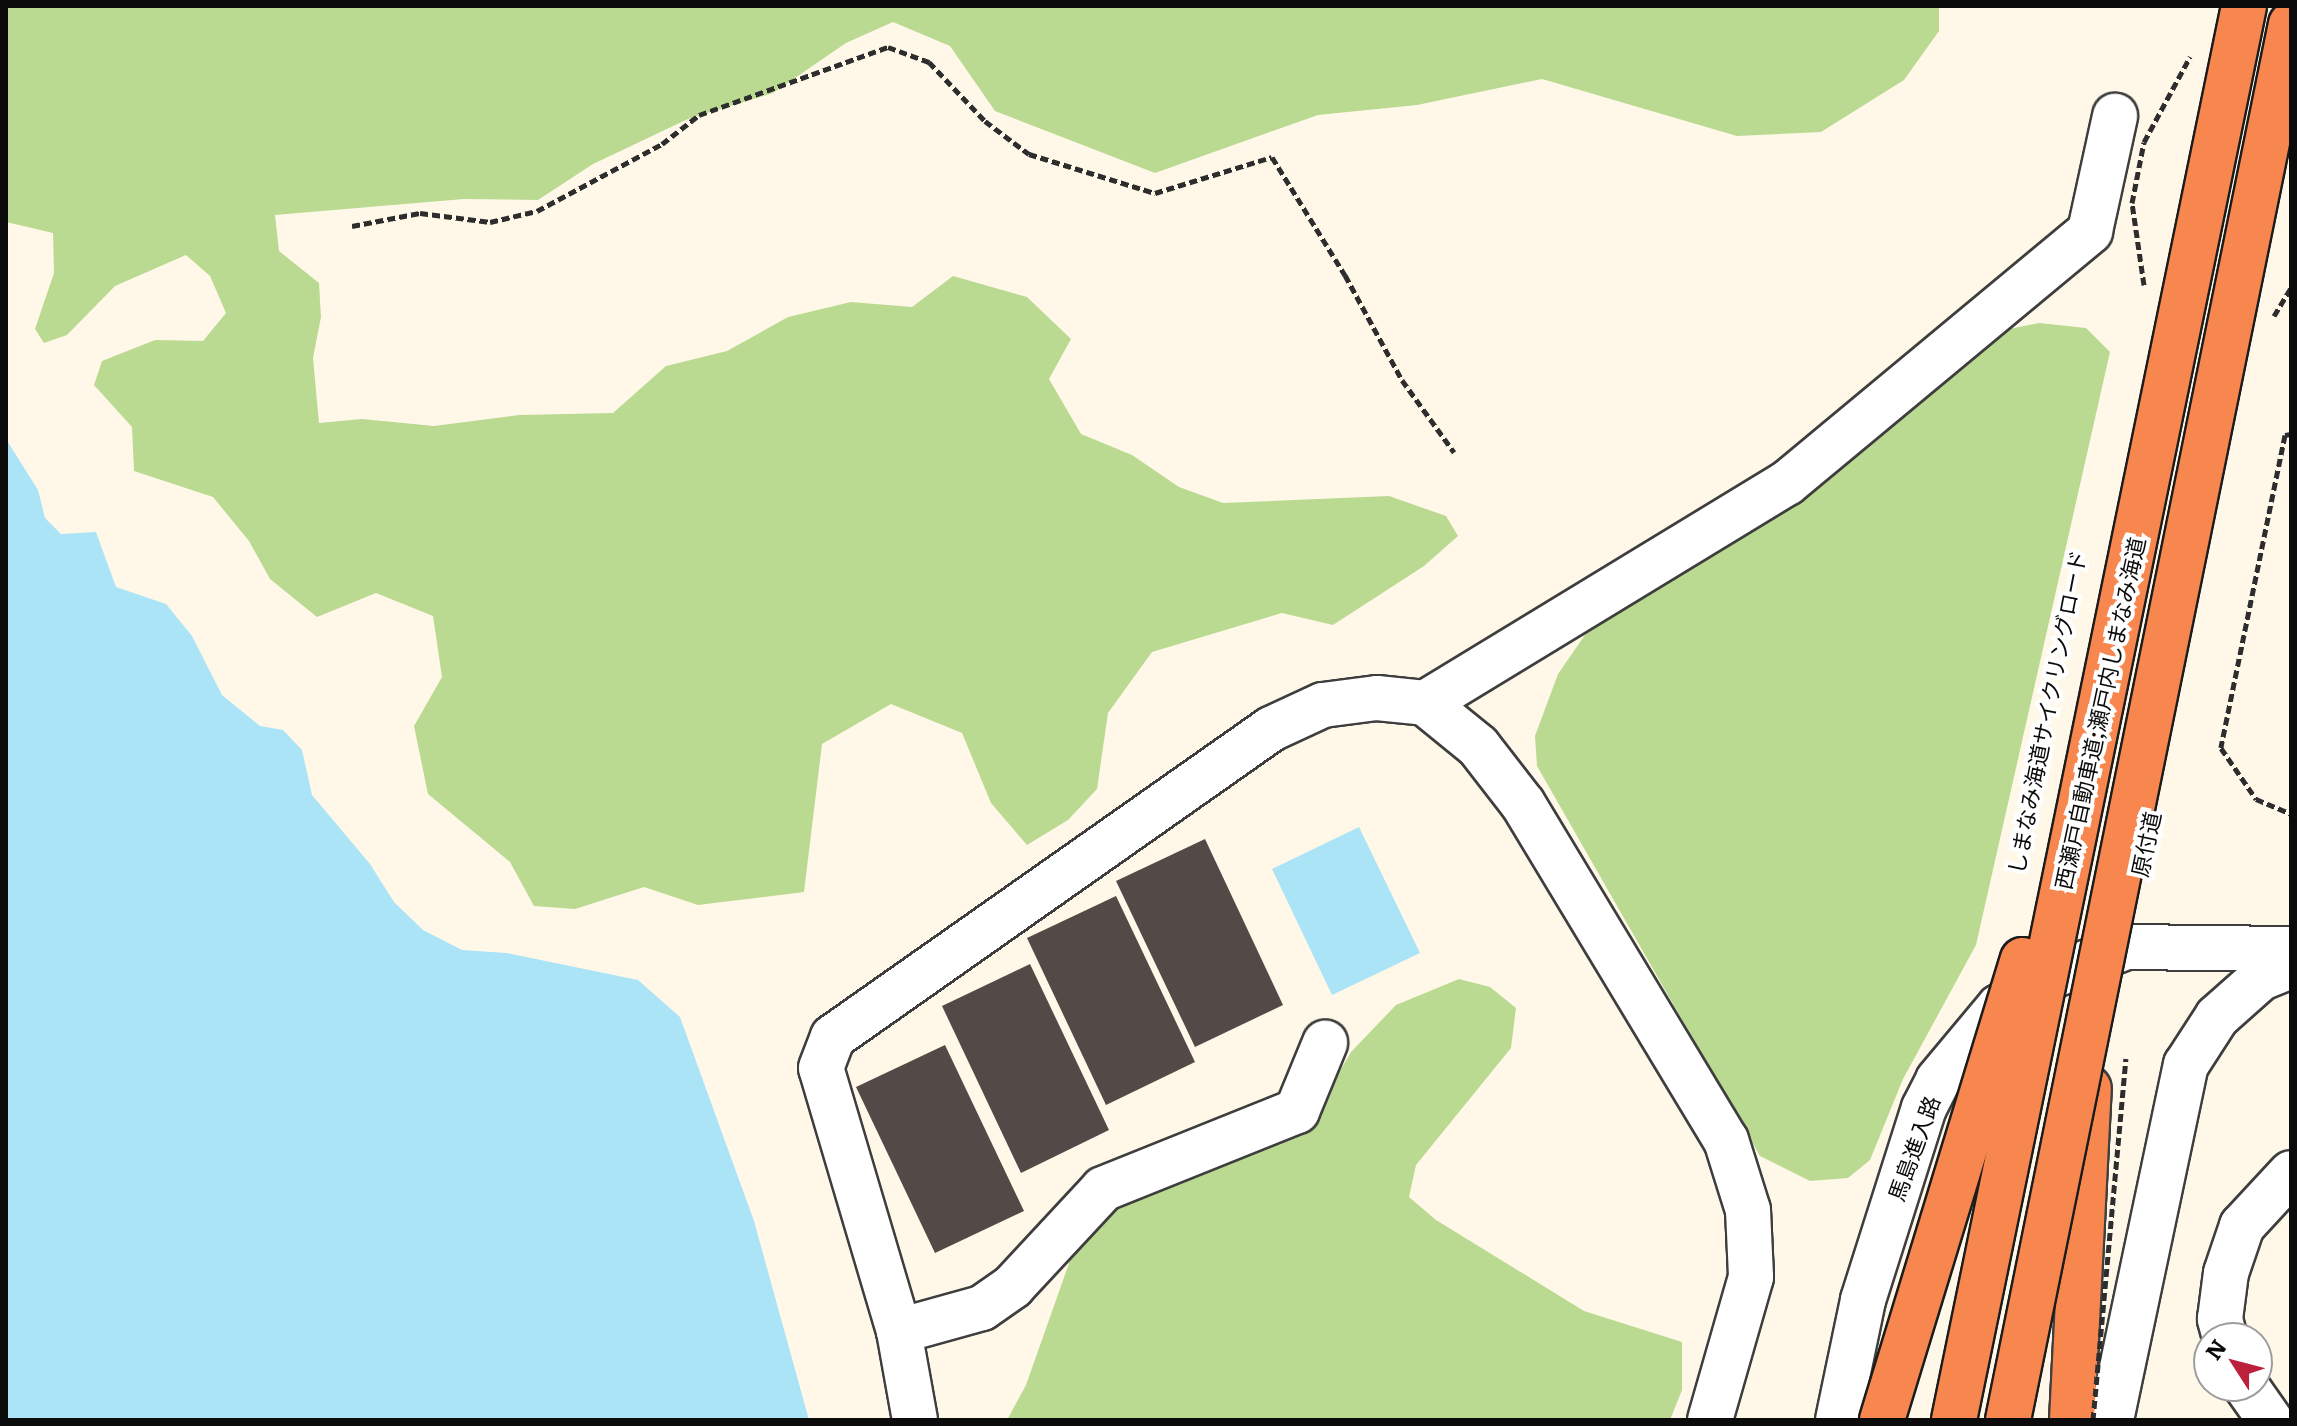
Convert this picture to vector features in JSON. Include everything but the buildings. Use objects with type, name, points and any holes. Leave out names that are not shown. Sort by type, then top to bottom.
[{"type":"highway","name":"西瀬戸自動車道;瀬戸内しまなみ海道","points":[[1954,1420],[2244,6]]},
{"type":"highway","points":[[2008,1420],[2291,24]]},
{"type":"highway","points":[[1882,1420],[2095,729]]},
{"type":"highway","points":[[2072,1420],[2094,994]]},
{"type":"street","points":[[1425,703],[1787,483],[2090,231],[2115,116]]},
{"type":"street","points":[[915,1420],[899,1331],[821,1068],[833,1037],[1271,729],[1323,705],[1377,698],[1425,703],[1478,746],[1523,804],[1726,1140],[1748,1210],[1751,1277],[1710,1420]]},
{"type":"street","name":"馬島進入路","points":[[1838,1420],[1863,1300],[1924,1108],[1938,1080],[1999,1007],[2047,978],[2126,947],[2281,964]]},
{"type":"street","name":"馬島進入路","points":[[2111,1420],[2186,1065],[2217,1017],[2281,964]]},
{"type":"street","points":[[899,1331],[982,1308],[1013,1286],[1103,1189],[1297,1111],[1325,1043]]},
{"type":"street","points":[[2221,1322],[2226,1273],[2242,1226],[2291,1173]]},
{"type":"street","points":[[2257,1402],[2270,1420]]},
{"type":"path","points":[[352,226],[420,213],[490,222],[537,211],[662,144],[699,115],[888,47],[929,62],[985,121],[1029,154],[1155,193],[1272,157],[1345,275],[1402,380],[1454,452]]},
{"type":"path","points":[[2145,297],[2132,203],[2144,142],[2193,52]]},
{"type":"path","points":[[2269,326],[2291,288]]},
{"type":"path","points":[[2291,434],[2285,435],[2221,748],[2256,799],[2291,814]]},
{"type":"path","points":[[2093,1420],[2127,1051]]},
{"type":"green space","points":[[6,6],[1939,6],[1939,31],[1904,80],[1821,132],[1737,136],[1542,79],[1417,105],[1318,115],[1155,173],[995,111],[950,46],[893,22],[846,43],[773,93],[688,119],[593,164],[538,200],[464,199],[275,215],[279,251],[319,283],[321,317],[313,358],[319,423],[362,419],[434,426],[519,415],[613,413],[666,366],[727,351],[788,317],[851,302],[912,307],[953,276],[1027,297],[1071,339],[1049,379],[1081,434],[1132,455],[1179,487],[1223,503],[1389,496],[1446,516],[1458,536],[1424,566],[1333,625],[1282,613],[1152,652],[1108,713],[1097,789],[1068,820],[1027,845],[991,803],[962,733],[891,704],[822,744],[804,892],[698,905],[644,887],[575,909],[534,906],[510,862],[428,794],[414,726],[442,677],[433,616],[376,593],[317,617],[270,579],[249,541],[213,497],[134,471],[132,427],[94,385],[102,361],[155,340],[203,341],[226,313],[210,276],[186,255],[115,286],[67,335],[44,343],[35,329],[54,273],[53,233],[6,222]]},
{"type":"green space","points":[[2039,323],[2086,328],[2110,352],[1976,945],[1903,1079],[1870,1160],[1848,1178],[1810,1181],[1760,1156],[1537,766],[1535,736],[1558,674],[1587,632],[2004,330]]},
{"type":"green space","points":[[1459,979],[1490,987],[1516,1008],[1511,1048],[1416,1165],[1409,1197],[1436,1220],[1584,1311],[1682,1342],[1682,1390],[1670,1420],[1007,1420],[1026,1385],[1079,1235],[1121,1198],[1307,1127],[1351,1052],[1396,1005]]},
{"type":"water","points":[[6,439],[38,490],[45,518],[61,534],[96,532],[116,587],[166,604],[192,636],[222,695],[260,726],[283,730],[302,750],[312,795],[370,864],[394,902],[423,930],[462,950],[507,953],[638,980],[680,1017],[754,1221],[809,1420],[6,1420]]},
{"type":"water","points":[[1359,827],[1420,953],[1332,995],[1272,869]]}]
